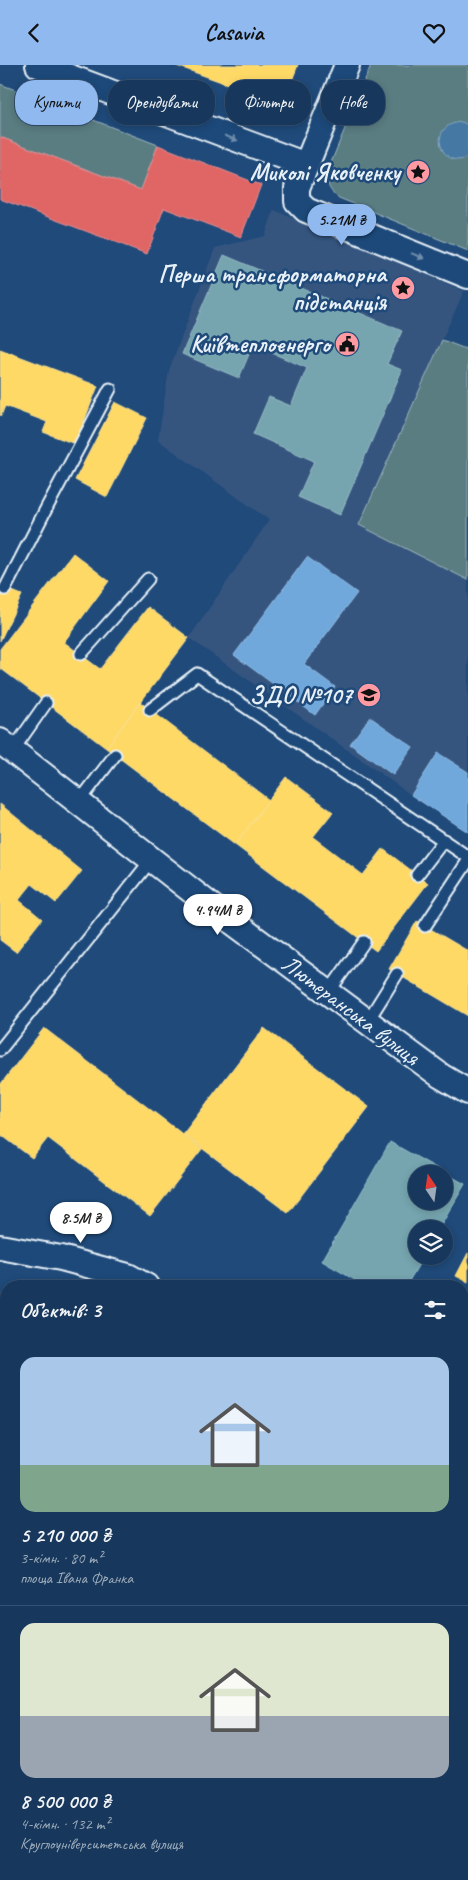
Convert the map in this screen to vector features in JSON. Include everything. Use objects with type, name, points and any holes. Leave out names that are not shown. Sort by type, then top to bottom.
[{"type":"street","points":[[38,65],[306,165]]},
{"type":"street","points":[[347,65],[295,194],[297,201],[300,206],[468,276]]},
{"type":"street","name":"Лютеранська вулиця","points":[[6,746],[215,909],[441,1076],[468,1092]]},
{"type":"street","points":[[0,1247],[61,1258],[128,1276],[135,1280]]},
{"type":"lane","points":[[6,589],[110,389]]},
{"type":"lane","points":[[81,654],[148,579]]},
{"type":"lane","points":[[150,710],[197,674],[468,857]]},
{"type":"lane","points":[[6,746],[46,703]]},
{"type":"lane","points":[[79,802],[115,755]]},
{"type":"lane","points":[[417,875],[444,840]]},
{"type":"lane","points":[[0,1050],[152,859]]},
{"type":"lane","points":[[425,926],[468,861]]},
{"type":"lane","points":[[328,993],[364,942]]},
{"type":"lane","points":[[367,1022],[396,973]]},
{"type":"shaded area","points":[[462,122],[468,125],[468,157],[459,160],[451,158],[445,153],[441,146],[440,138],[443,130],[450,125]]},
{"type":"shaded area","points":[[274,210],[464,291],[359,524],[468,580],[468,772],[438,753],[411,795],[189,638],[269,520],[158,440],[169,370],[215,248],[265,236]]},
{"type":"green space","points":[[371,65],[468,65],[468,251],[339,198],[333,193],[327,179],[328,170],[346,125],[385,125],[385,80],[365,80]]},
{"type":"green space","points":[[0,84],[15,90],[15,125],[98,125],[98,122],[158,145],[141,190],[0,137]]},
{"type":"green space","points":[[442,340],[468,350],[468,580],[359,525]]},
{"type":"building: Житло","points":[[174,65],[298,65],[292,80],[225,80],[225,83]]},
{"type":"building: Житло","points":[[0,349],[98,386],[75,444],[43,432],[47,422],[5,406],[0,415]]},
{"type":"building: Житло","points":[[115,402],[147,418],[107,497],[75,480]]},
{"type":"building: Житло","points":[[73,553],[109,581],[64,642],[100,669],[148,607],[189,638],[106,748],[0,668],[0,649]]},
{"type":"building: Житло","points":[[0,586],[22,595],[0,641]]},
{"type":"building: Житло","points":[[140,702],[269,800],[235,845],[106,748]]},
{"type":"building: Житло","points":[[286,777],[333,812],[313,837],[363,875],[383,849],[428,883],[376,951],[235,845]]},
{"type":"building: Житло","points":[[0,804],[82,871],[56,903],[32,884],[19,900],[42,919],[16,952],[0,940]]},
{"type":"building: Житло","points":[[417,921],[468,951],[468,1016],[389,969]]},
{"type":"building: Житло","points":[[44,1028],[202,1149],[150,1216],[48,1138],[32,1158],[0,1134],[0,1085]]},
{"type":"building: Житло","points":[[264,1028],[369,1107],[288,1213],[183,1134]]},
{"type":"building: Житло","points":[[468,1253],[468,1280],[456,1276]]},
{"type":"building: Торгівля","points":[[0,137],[141,190],[158,145],[261,185],[241,237],[164,208],[147,254],[0,199]]},
{"type":"building: Школи","points":[[307,557],[357,593],[304,664],[335,687],[315,715],[234,655]]},
{"type":"building: Школи","points":[[370,717],[413,747],[393,775],[350,744]]},
{"type":"building: Школи","points":[[438,753],[468,772],[468,832],[411,795]]},
{"type":"building: Установи","points":[[224,255],[402,331],[387,364],[402,370],[340,515],[298,497],[314,461],[253,434],[269,397],[291,406],[307,368],[253,345],[239,378],[182,354]]},
{"type":"building: Установи","points":[[390,1142],[431,1165],[408,1165],[408,1210],[450,1210],[444,1220],[408,1220],[408,1265],[419,1265],[410,1280],[355,1280],[322,1261]]},
{"type":"building: Установи","points":[[453,1177],[465,1184],[453,1205]]},
{"type":"place","name":"Миколі Яковченку","points":[[418,172]]},
{"type":"place","name":"Перша трансформаторна підстанція","points":[[403,288]]},
{"type":"place","name":"Київтеплоенерго","points":[[347,344]]},
{"type":"place","name":"ЗДО №107","points":[[369,695]]}]
